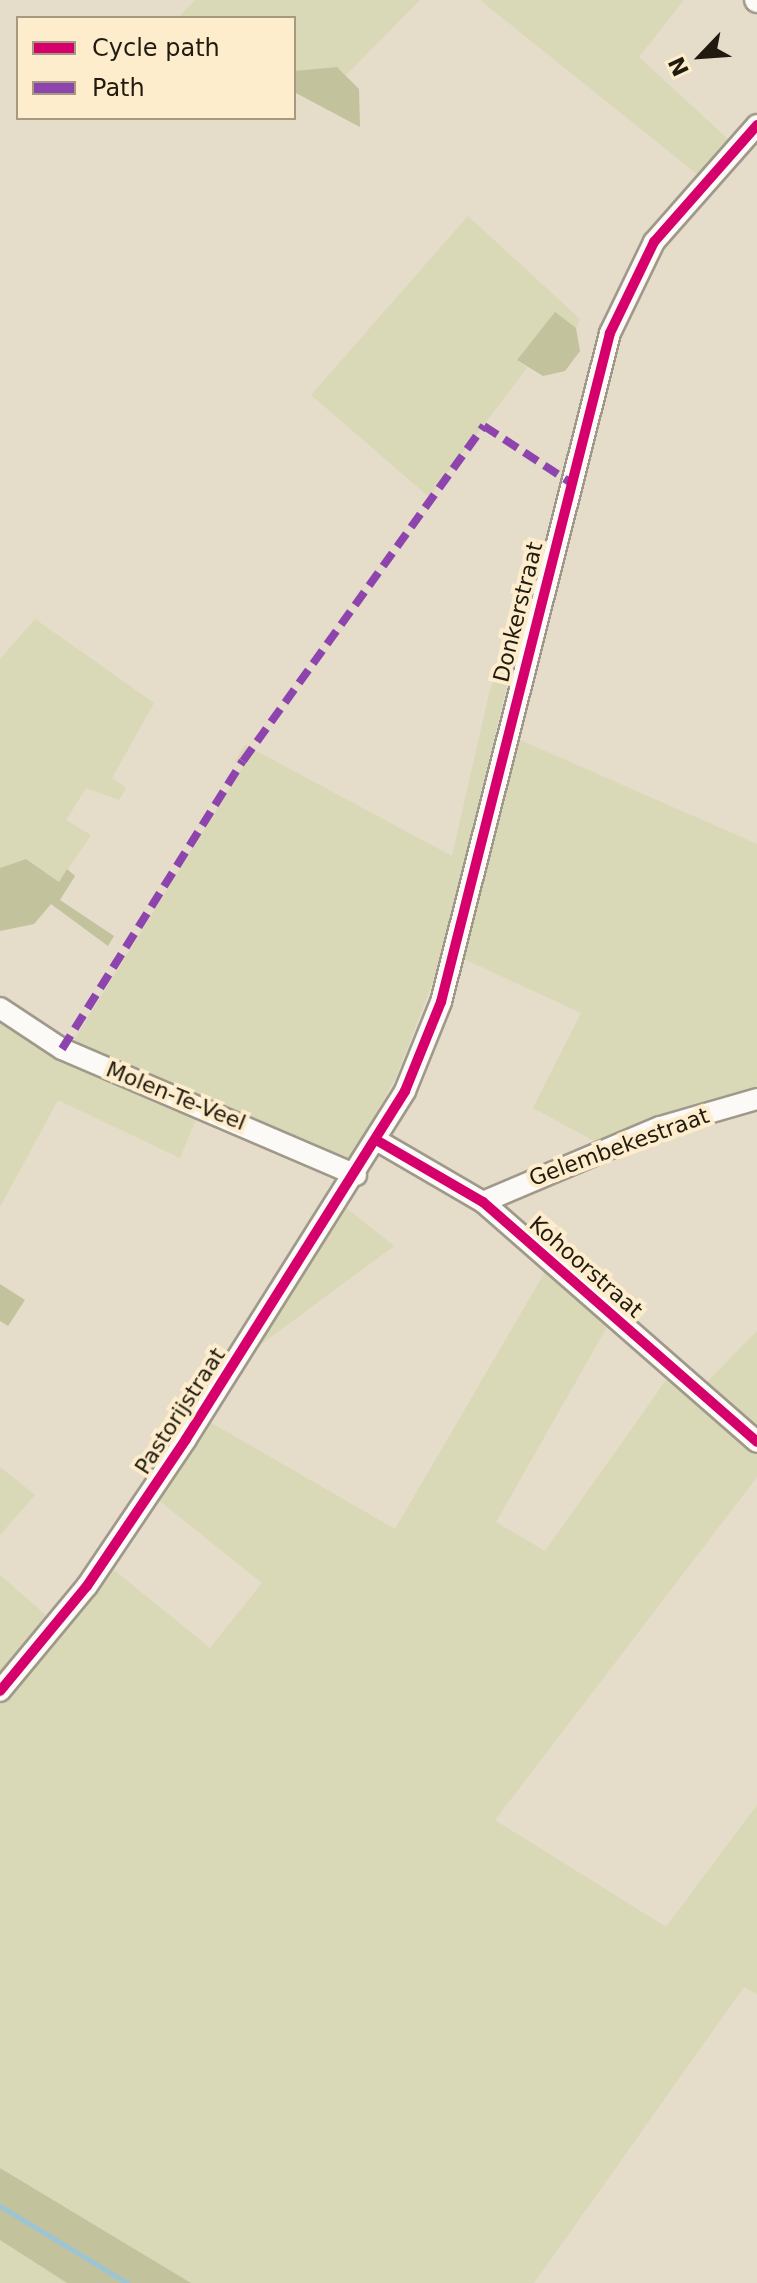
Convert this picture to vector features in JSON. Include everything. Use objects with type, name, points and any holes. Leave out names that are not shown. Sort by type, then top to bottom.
[{"type":"street","name":"Donkerstraat","points":[[378,1141],[441,1002],[610,333],[654,242],[757,125]]},
{"type":"street","name":"Molen-Te-Veel","points":[[0,1008],[62,1049],[356,1175]]},
{"type":"street","name":"Gelembekestraat","points":[[483,1202],[660,1127],[757,1099]]},
{"type":"street","name":"Pastorijstraat","points":[[0,1691],[87,1586],[378,1141]]},
{"type":"street","name":"Kohoorstraat","points":[[378,1141],[483,1202],[757,1442]]},
{"type":"green space","points":[[195,0],[420,0],[346,75],[337,67],[296,71],[296,16],[180,16]]},
{"type":"green space","points":[[480,0],[684,0],[639,57],[729,140],[697,174]]},
{"type":"green space","points":[[337,67],[359,89],[360,127],[296,93],[296,71]]},
{"type":"green space","points":[[468,216],[580,319],[576,328],[555,313],[517,360],[527,368],[429,497],[311,395]]},
{"type":"green space","points":[[555,312],[576,328],[580,351],[565,371],[543,376],[517,360]]},
{"type":"green space","points":[[542,542],[439,966],[396,1077],[350,1159],[77,1048],[74,1040],[243,767],[235,761],[245,745],[452,856],[489,694]]},
{"type":"green space","points":[[35,619],[154,703],[112,778],[126,788],[119,800],[86,788],[66,820],[91,835],[59,882],[26,859],[0,868],[0,659]]},
{"type":"green space","points":[[520,740],[757,844],[757,1089],[598,1143],[533,1108],[581,1013],[464,959]]},
{"type":"green space","points":[[26,859],[59,882],[67,869],[75,876],[60,900],[114,936],[108,946],[51,904],[34,924],[0,931],[0,868]]},
{"type":"green space","points":[[0,1019],[198,1114],[180,1158],[58,1100],[0,1207]]},
{"type":"green space","points":[[345,1207],[394,1246],[252,1351]]},
{"type":"green space","points":[[545,1272],[608,1325],[496,1522],[545,1551],[669,1376],[757,1451],[757,1477],[495,1820],[666,1927],[757,1805],[757,1994],[744,1987],[534,2283],[191,2283],[0,2168],[0,1706],[109,1566],[210,1648],[262,1583],[156,1498],[208,1421],[395,1529]]},
{"type":"green space","points":[[0,1284],[25,1300],[8,1326],[0,1321]]},
{"type":"green space","points":[[757,1331],[757,1432],[704,1385]]},
{"type":"green space","points":[[0,1467],[35,1495],[0,1535]]},
{"type":"green space","points":[[0,1575],[48,1617],[0,1675]]},
{"type":"green space","points":[[0,2168],[191,2283],[67,2283],[0,2240]]},
{"type":"green space","points":[[0,2240],[67,2283],[0,2283]]},
{"type":"waterway","points":[[0,2206],[127,2283]]},
{"type":"marked path","points":[[62,1049],[243,761],[484,426],[571,483]]},
{"type":"cycle path","points":[[0,1691],[87,1586],[186,1439],[405,1091],[441,1002],[610,333],[654,242],[757,125]]},
{"type":"cycle path","points":[[378,1141],[483,1202],[757,1442]]}]
